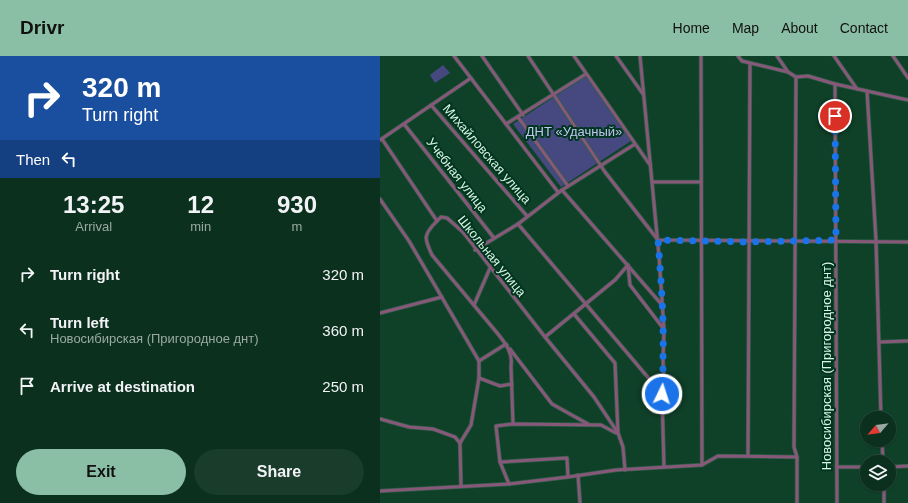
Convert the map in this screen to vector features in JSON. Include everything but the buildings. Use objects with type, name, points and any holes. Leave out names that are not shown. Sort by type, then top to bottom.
[{"type":"street","points":[[454,56],[558,192]]},
{"type":"street","points":[[482,56],[523,115]]},
{"type":"street","points":[[528,56],[601,166],[658,240]]},
{"type":"street","points":[[574,56],[651,166]]},
{"type":"street","points":[[616,56],[644,95]]},
{"type":"street","points":[[640,56],[653,182],[663,306],[664,383],[662,394],[664,467]]},
{"type":"street","points":[[701,56],[702,464]]},
{"type":"street","points":[[738,56],[742,62],[788,72],[796,77],[808,76],[835,84],[908,100]]},
{"type":"street","points":[[777,56],[788,72]]},
{"type":"street","points":[[834,56],[857,89]]},
{"type":"street","points":[[893,56],[908,78]]},
{"type":"street","points":[[748,456],[750,64]]},
{"type":"street","points":[[506,124],[523,115],[553,94],[586,74]]},
{"type":"street","points":[[796,77],[794,447],[797,456],[797,503]]},
{"type":"street","points":[[381,140],[471,78]]},
{"type":"street","name":"Новосибирская (Пригородное днт)","points":[[835,84],[837,503]]},
{"type":"street","points":[[868,91],[876,240],[881,411]]},
{"type":"street","name":"Михайловская улица","points":[[431,105],[527,216]]},
{"type":"street","points":[[518,117],[568,186]]},
{"type":"street","name":"Учебная улица","points":[[404,124],[494,238]]},
{"type":"street","name":"Школьная улица","points":[[381,140],[437,221],[441,217],[447,218],[463,232],[475,250],[594,397],[618,433]]},
{"type":"street","points":[[475,250],[518,224],[558,192],[635,144]]},
{"type":"street","points":[[653,182],[701,182]]},
{"type":"street","points":[[562,190],[663,306]]},
{"type":"street","points":[[380,199],[409,241],[479,360],[478,378],[471,425],[460,443],[461,486]]},
{"type":"street","points":[[437,221],[427,231],[426,244],[432,255],[506,344],[552,404],[590,425]]},
{"type":"street","name":"Михайловская улица","points":[[518,224],[662,394]]},
{"type":"street","points":[[658,240],[748,242],[876,240],[908,242]]},
{"type":"street","points":[[546,337],[615,280],[628,265]]},
{"type":"street","points":[[628,265],[630,285],[664,330]]},
{"type":"street","points":[[474,305],[490,268]]},
{"type":"street","points":[[380,313],[442,297]]},
{"type":"street","points":[[574,314],[615,363],[618,433],[623,447],[625,470]]},
{"type":"street","points":[[880,342],[908,340]]},
{"type":"street","points":[[479,360],[506,344]]},
{"type":"street","points":[[506,344],[512,357],[513,424]]},
{"type":"street","points":[[478,378],[500,386],[512,384]]},
{"type":"street","points":[[380,420],[410,427],[433,428],[451,434],[460,443]]},
{"type":"street","points":[[509,484],[500,462],[496,426],[513,424],[601,425],[618,433]]},
{"type":"street","points":[[380,491],[509,484],[625,470],[702,464],[718,456],[797,456]]},
{"type":"street","points":[[500,462],[567,458],[568,477]]},
{"type":"street","points":[[896,467],[908,466]]},
{"type":"street","points":[[837,467],[860,467]]},
{"type":"street","points":[[578,475],[580,503]]},
{"type":"street","points":[[884,491],[884,503]]},
{"type":"green space","points":[[443,65],[450,73],[435,83],[430,75]]},
{"type":"green space","name":"ДНТ «Удачный»","points":[[586,76],[631,141],[561,187],[513,124]]},
{"type":"route","points":[[662,394],[664,383],[664,330],[658,240],[748,242],[836,240],[835,116]]}]
